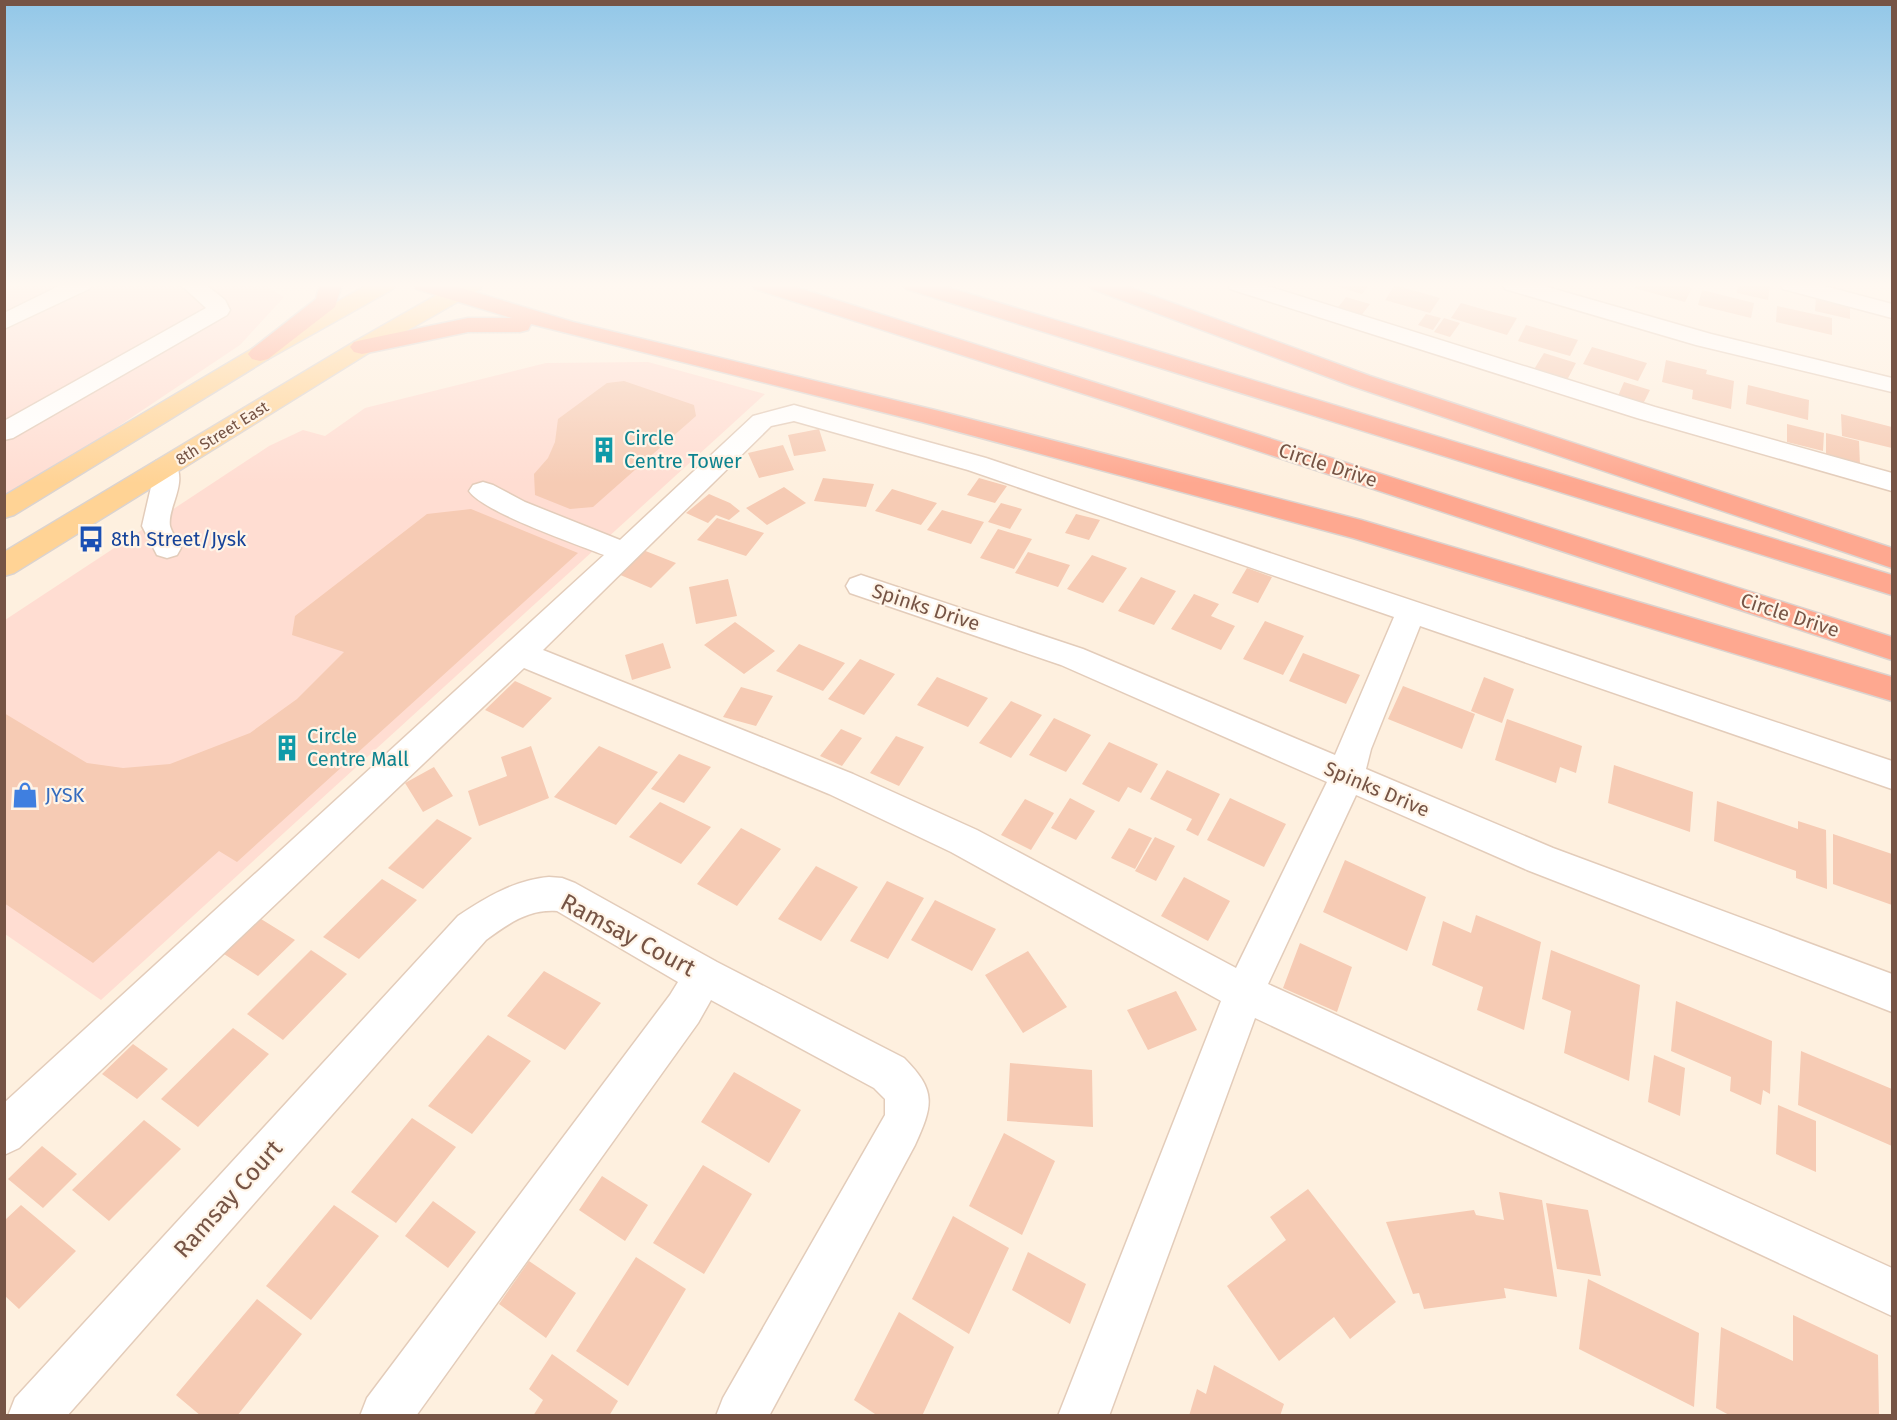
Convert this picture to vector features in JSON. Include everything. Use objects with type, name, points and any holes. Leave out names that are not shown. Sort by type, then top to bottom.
[{"type":"highway","points":[[260,354],[265,350]]},
{"type":"highway","points":[[661,350],[930,416],[1361,530],[1893,689]]},
{"type":"highway","name":"Circle Drive","points":[[971,350],[1893,649]]},
{"type":"highway","points":[[1130,350],[1893,585]]},
{"type":"highway","points":[[1278,350],[1361,381],[1893,558]]},
{"type":"main road","points":[[6,508],[267,350]]},
{"type":"main road","name":"8th Street East","points":[[4,566],[357,350]]},
{"type":"street","points":[[4,432],[148,350]]},
{"type":"street","points":[[1444,350],[1774,451],[1893,482]]},
{"type":"street","points":[[1747,350],[1893,385]]},
{"type":"street","points":[[4,1133],[520,653],[762,421],[794,413],[977,465],[1893,775]]},
{"type":"street","points":[[165,467],[165,487],[156,526],[167,548]]},
{"type":"street","points":[[483,491],[515,508],[625,553]]},
{"type":"street","name":"Spinks Drive","points":[[861,585],[1072,657],[1540,859],[1893,993]]},
{"type":"street","points":[[1083,1416],[1244,993],[1347,776],[1354,749],[1411,612]]},
{"type":"street","points":[[520,653],[841,783],[944,831],[1244,993],[1893,1292]]},
{"type":"street","name":"Ramsay Court","points":[[33,1416],[472,928],[498,910],[527,896],[546,893],[562,895],[703,975],[889,1072],[906,1090],[908,1112],[900,1130],[741,1416]]},
{"type":"street","points":[[385,1416],[684,1009],[703,975]]},
{"type":"shaded area","points":[[5,350],[232,350],[5,502]]},
{"type":"shaded area","points":[[648,362],[765,394],[101,1000],[5,934],[5,620],[269,446],[303,430],[325,436],[365,408],[546,363]]},
{"type":"building","points":[[1550,350],[1573,350],[1570,356]]},
{"type":"building","points":[[1590,350],[1603,350],[1647,363],[1638,381],[1583,364]]},
{"type":"building","points":[[1544,353],[1576,363],[1566,382],[1533,371]]},
{"type":"building","points":[[1666,360],[1707,370],[1706,374],[1734,381],[1731,409],[1692,399],[1693,390],[1662,382]]},
{"type":"building","name":"Circle Centre Tower","points":[[624,381],[694,405],[696,416],[593,507],[570,509],[535,495],[534,474],[548,458],[555,442],[558,419],[607,383]]},
{"type":"building","points":[[1624,382],[1650,390],[1643,404],[1618,396]]},
{"type":"building","points":[[1748,385],[1809,400],[1808,420],[1746,404]]},
{"type":"building","points":[[1841,414],[1892,427],[1892,448],[1842,436]]},
{"type":"building","points":[[1787,424],[1824,433],[1823,451],[1787,442]]},
{"type":"building","points":[[819,429],[826,451],[794,456],[788,435]]},
{"type":"building","points":[[1826,433],[1859,441],[1860,465],[1826,456]]},
{"type":"building","points":[[783,445],[794,470],[759,478],[748,453]]},
{"type":"building","points":[[823,478],[874,484],[866,507],[814,501]]},
{"type":"building","points":[[979,478],[1007,486],[995,503],[967,495]]},
{"type":"building","points":[[784,487],[806,503],[767,525],[746,508]]},
{"type":"building","points":[[892,489],[937,503],[921,525],[875,511]]},
{"type":"building","points":[[709,494],[730,503],[740,511],[729,520],[716,515],[708,523],[686,513]]},
{"type":"building","points":[[1001,503],[1022,509],[1010,529],[988,522]]},
{"type":"building","name":"Circle Centre Mall","points":[[471,509],[578,553],[237,862],[219,851],[93,963],[4,903],[4,713],[87,763],[123,768],[170,764],[250,733],[297,699],[344,652],[292,635],[295,616],[427,514]]},
{"type":"building","points":[[942,510],[984,522],[971,544],[927,530]]},
{"type":"building","points":[[1076,514],[1100,520],[1089,540],[1065,533]]},
{"type":"building","points":[[717,518],[764,533],[746,556],[697,540]]},
{"type":"building","points":[[998,529],[1032,539],[1014,569],[980,558]]},
{"type":"building","points":[[643,550],[676,563],[651,588],[618,574]]},
{"type":"building","points":[[1028,552],[1070,565],[1058,587],[1015,573]]},
{"type":"building","points":[[1092,555],[1127,568],[1103,603],[1067,589]]},
{"type":"building","points":[[1247,568],[1272,577],[1258,603],[1232,593]]},
{"type":"building","points":[[1141,577],[1176,591],[1154,625],[1118,611]]},
{"type":"building","points":[[728,579],[737,616],[696,624],[689,587]]},
{"type":"building","points":[[1194,594],[1219,604],[1211,616],[1235,626],[1221,650],[1171,629]]},
{"type":"building","points":[[1265,621],[1304,636],[1283,675],[1243,659]]},
{"type":"building","points":[[735,622],[775,651],[744,674],[704,645]]},
{"type":"building","points":[[663,643],[671,668],[632,680],[625,655]]},
{"type":"building","points":[[799,644],[845,663],[823,691],[776,671]]},
{"type":"building","points":[[1303,653],[1360,675],[1346,704],[1289,681]]},
{"type":"building","points":[[860,659],[895,674],[864,715],[828,699]]},
{"type":"building","points":[[937,677],[988,698],[968,727],[917,705]]},
{"type":"building","points":[[1484,677],[1514,689],[1502,723],[1471,711]]},
{"type":"building","points":[[515,681],[552,698],[523,728],[485,710]]},
{"type":"building","points":[[1403,686],[1475,714],[1462,749],[1388,719]]},
{"type":"building","points":[[741,687],[773,696],[756,726],[723,717]]},
{"type":"building","points":[[1011,701],[1042,715],[1011,758],[979,743]]},
{"type":"building","points":[[1054,718],[1091,735],[1066,772],[1029,755]]},
{"type":"building","points":[[1507,719],[1582,746],[1576,773],[1560,767],[1556,783],[1495,760]]},
{"type":"building","points":[[841,729],[862,738],[842,766],[820,756]]},
{"type":"building","points":[[896,736],[924,747],[899,786],[870,773]]},
{"type":"building","points":[[1109,742],[1158,764],[1141,793],[1128,787],[1119,802],[1082,784]]},
{"type":"building","points":[[531,746],[549,798],[479,826],[468,791],[507,776],[501,757]]},
{"type":"building","points":[[599,746],[658,772],[616,825],[554,797]]},
{"type":"building","points":[[679,754],[711,767],[684,803],[651,789]]},
{"type":"building","points":[[1614,765],[1693,792],[1690,832],[1608,803]]},
{"type":"building","points":[[434,767],[453,796],[423,812],[405,783]]},
{"type":"building","points":[[1167,770],[1220,794],[1198,836],[1186,830],[1192,819],[1150,799]]},
{"type":"building","points":[[1070,798],[1095,811],[1076,840],[1051,828]]},
{"type":"building","points":[[1230,798],[1286,824],[1264,867],[1207,840]]},
{"type":"building","points":[[1025,799],[1054,813],[1031,850],[1001,835]]},
{"type":"building","points":[[1717,801],[1798,829],[1798,821],[1826,830],[1827,889],[1796,878],[1796,871],[1714,841]]},
{"type":"building","points":[[660,802],[711,827],[681,864],[629,837]]},
{"type":"building","points":[[437,819],[472,838],[423,889],[388,868]]},
{"type":"building","points":[[741,828],[781,849],[737,906],[697,884]]},
{"type":"building","points":[[1129,828],[1152,838],[1135,869],[1111,858]]},
{"type":"building","points":[[1833,834],[1892,854],[1892,905],[1833,884]]},
{"type":"building","points":[[1155,837],[1175,846],[1156,881],[1135,871]]},
{"type":"building","points":[[1345,860],[1426,897],[1407,951],[1323,912]]},
{"type":"building","points":[[816,866],[858,887],[821,941],[778,919]]},
{"type":"building","points":[[1184,877],[1230,901],[1208,941],[1161,916]]},
{"type":"building","points":[[382,879],[417,900],[359,959],[323,937]]},
{"type":"building","points":[[887,881],[924,898],[888,959],[850,941]]},
{"type":"building","points":[[935,900],[996,929],[972,971],[911,940]]},
{"type":"building","points":[[1476,915],[1541,942],[1524,1030],[1477,1010],[1483,987],[1432,965],[1443,921],[1471,933]]},
{"type":"building","points":[[261,919],[295,940],[258,976],[224,954]]},
{"type":"building","points":[[1300,943],[1352,967],[1337,1012],[1283,988]]},
{"type":"building","points":[[311,950],[347,974],[283,1040],[247,1014]]},
{"type":"building","points":[[1551,950],[1640,985],[1629,1081],[1564,1053],[1571,1011],[1542,999]]},
{"type":"building","points":[[1028,951],[1067,1007],[1023,1033],[985,975]]},
{"type":"building","points":[[544,971],[601,1003],[565,1050],[507,1016]]},
{"type":"building","points":[[1176,991],[1197,1030],[1148,1050],[1127,1010]]},
{"type":"building","points":[[1676,1001],[1772,1041],[1770,1094],[1763,1090],[1761,1105],[1730,1091],[1731,1077],[1671,1051]]},
{"type":"building","points":[[233,1028],[269,1054],[198,1127],[161,1099]]},
{"type":"building","points":[[488,1035],[531,1061],[472,1134],[428,1106]]},
{"type":"building","points":[[133,1044],[168,1069],[137,1099],[102,1074]]},
{"type":"building","points":[[1801,1051],[1892,1089],[1892,1146],[1798,1105]]},
{"type":"building","points":[[1654,1055],[1685,1068],[1680,1116],[1648,1102]]},
{"type":"building","points":[[1010,1063],[1092,1070],[1093,1127],[1007,1121]]},
{"type":"building","points":[[734,1072],[801,1110],[769,1163],[701,1122]]},
{"type":"building","points":[[1778,1105],[1816,1121],[1816,1172],[1776,1154]]},
{"type":"building","points":[[412,1118],[456,1147],[396,1223],[351,1192]]},
{"type":"building","points":[[144,1120],[181,1149],[109,1221],[72,1190]]},
{"type":"building","points":[[1004,1133],[1055,1161],[1022,1235],[969,1206]]},
{"type":"building","points":[[42,1146],[77,1174],[43,1208],[8,1179]]},
{"type":"building","points":[[703,1165],[752,1194],[704,1274],[653,1243]]},
{"type":"building","points":[[602,1176],[648,1205],[625,1241],[579,1210]]},
{"type":"building","points":[[1308,1189],[1396,1302],[1350,1339],[1334,1317],[1279,1361],[1227,1286],[1286,1240],[1270,1217]]},
{"type":"building","points":[[1499,1192],[1542,1200],[1557,1297],[1504,1288],[1506,1298],[1424,1309],[1419,1293],[1413,1294],[1386,1222],[1474,1210],[1476,1215],[1504,1220]]},
{"type":"building","points":[[433,1201],[476,1232],[448,1268],[405,1236]]},
{"type":"building","points":[[1546,1203],[1588,1210],[1601,1276],[1557,1269]]},
{"type":"building","points":[[21,1205],[76,1251],[19,1309],[5,1296],[5,1220]]},
{"type":"building","points":[[334,1205],[379,1236],[311,1320],[266,1286]]},
{"type":"building","points":[[953,1216],[1009,1248],[969,1334],[912,1299]]},
{"type":"building","points":[[1028,1252],[1086,1284],[1070,1324],[1012,1290]]},
{"type":"building","points":[[636,1257],[686,1289],[628,1386],[576,1351]]},
{"type":"building","points":[[529,1261],[576,1293],[546,1338],[499,1304]]},
{"type":"building","points":[[1588,1279],[1699,1333],[1694,1407],[1579,1349]]},
{"type":"building","points":[[257,1299],[302,1334],[237,1416],[201,1416],[176,1395]]},
{"type":"building","points":[[899,1312],[954,1347],[922,1416],[878,1416],[854,1400]]},
{"type":"building","points":[[1793,1315],[1878,1355],[1879,1416],[1731,1416],[1716,1408],[1721,1327],[1793,1361]]},
{"type":"building","points":[[552,1354],[618,1401],[609,1416],[533,1416],[543,1400],[529,1389]]},
{"type":"building","points":[[1214,1365],[1284,1404],[1280,1416],[1189,1416],[1197,1389],[1206,1394]]},
{"type":"place","name":"Circle Centre Tower","points":[[604,450]]},
{"type":"place","name":"8th Street/Jysk","points":[[91,539]]},
{"type":"place","name":"Circle Centre Mall","points":[[287,748]]},
{"type":"place","name":"JYSK","points":[[25,795]]}]
